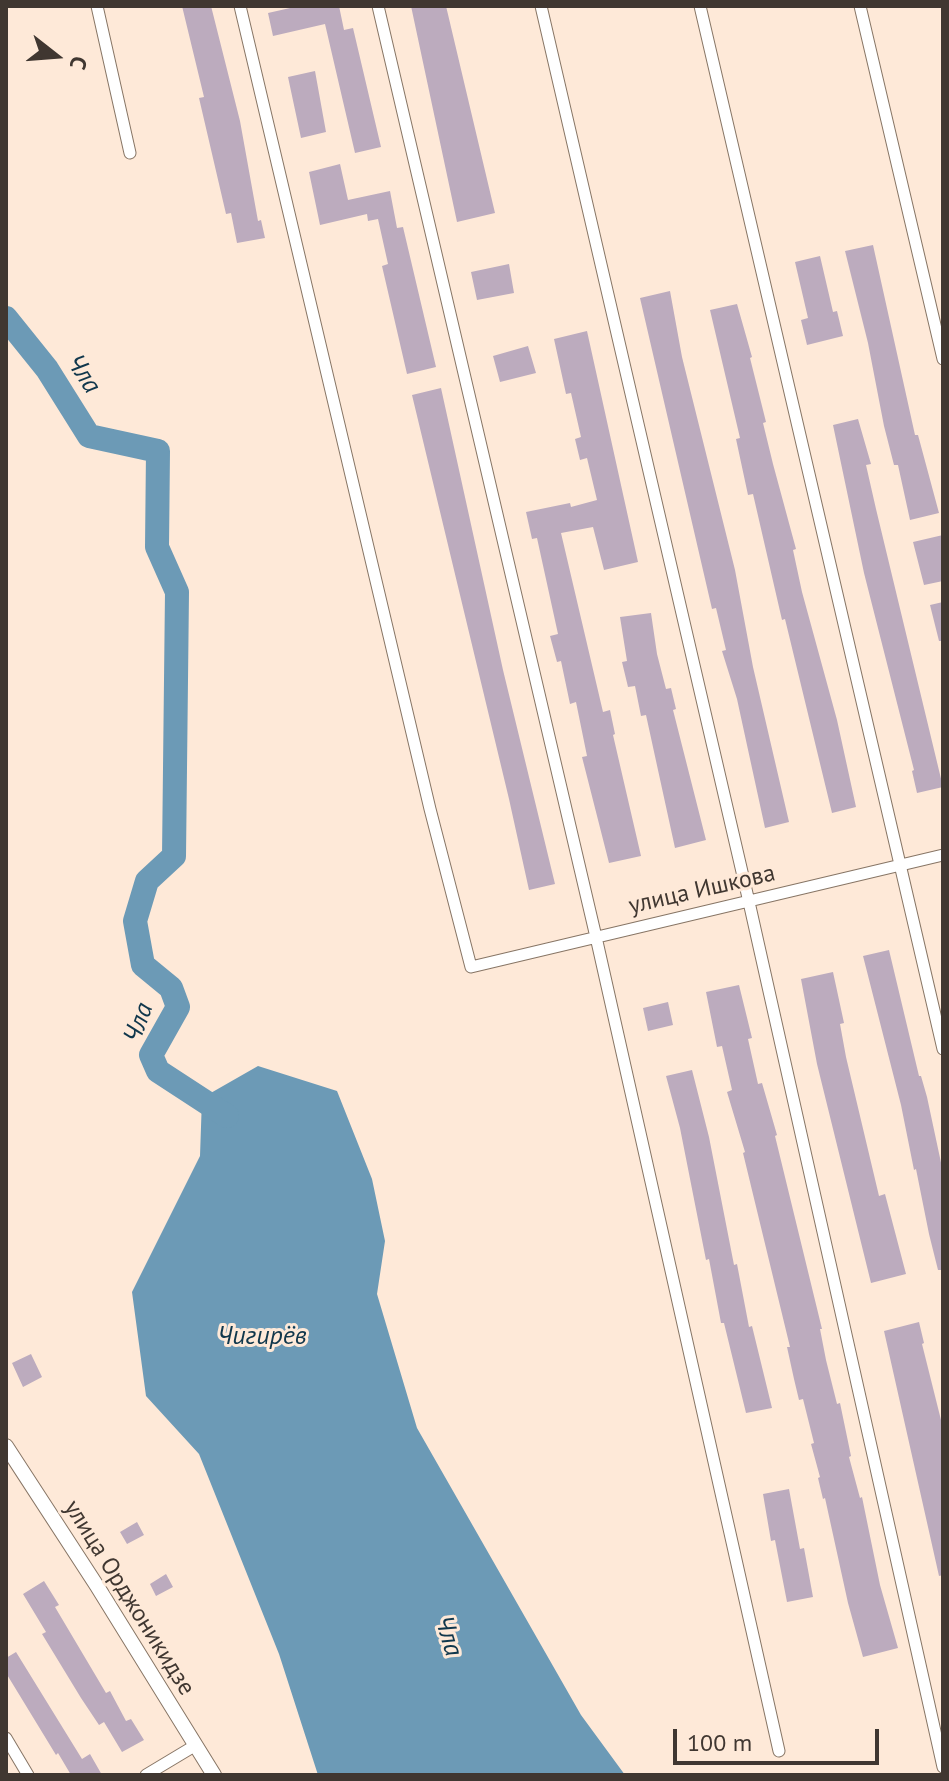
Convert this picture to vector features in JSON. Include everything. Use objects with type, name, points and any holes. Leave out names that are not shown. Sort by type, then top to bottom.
[{"type":"street","points":[[97,6],[130,153]]},
{"type":"street","name":"улица Ишкова","points":[[240,6],[422,778],[471,967],[943,855]]},
{"type":"street","points":[[378,6],[596,937],[779,1751]]},
{"type":"street","points":[[541,6],[749,902],[943,1767]]},
{"type":"street","points":[[700,6],[943,1049]]},
{"type":"street","points":[[860,6],[943,359]]},
{"type":"street","name":"улица Орджоникидзе","points":[[6,1446],[214,1775]]},
{"type":"street","points":[[6,1738],[28,1775]]},
{"type":"street","points":[[146,1775],[196,1745]]},
{"type":"water","name":"Чигирёв","points":[[258,1066],[337,1091],[372,1179],[385,1241],[377,1294],[417,1428],[581,1715],[625,1775],[318,1775],[279,1654],[199,1454],[146,1396],[132,1292],[200,1156],[202,1098]]},
{"type":"building","points":[[182,6],[211,6],[240,121],[258,221],[261,220],[265,238],[237,243],[231,213],[226,214],[199,98],[204,97]]},
{"type":"building","points":[[299,6],[339,6],[344,30],[353,28],[381,147],[355,153],[325,24],[273,36],[268,13]]},
{"type":"building","points":[[411,6],[446,6],[495,213],[457,222]]},
{"type":"building","points":[[315,71],[326,132],[301,138],[288,77]]},
{"type":"building","points":[[340,164],[348,200],[390,191],[397,228],[403,227],[436,367],[407,374],[382,266],[388,264],[378,219],[368,221],[367,214],[320,225],[309,172]]},
{"type":"building","points":[[873,245],[915,435],[918,435],[939,513],[910,520],[898,465],[894,465],[884,426],[868,343],[845,251]]},
{"type":"building","points":[[820,256],[833,312],[837,311],[843,336],[807,345],[801,320],[808,318],[795,262]]},
{"type":"building","points":[[509,264],[514,293],[477,300],[471,272]]},
{"type":"building","points":[[670,291],[682,357],[735,570],[753,667],[789,822],[765,828],[737,699],[722,651],[726,650],[716,608],[712,609],[640,298]]},
{"type":"building","points":[[737,304],[752,357],[766,422],[763,423],[796,549],[793,550],[802,592],[837,720],[856,807],[832,813],[753,494],[748,495],[736,439],[740,438],[710,310]]},
{"type":"building","points":[[587,331],[638,562],[604,570],[593,527],[561,533],[603,712],[610,710],[641,856],[609,863],[582,757],[587,756],[576,702],[570,704],[561,661],[557,662],[550,636],[558,634],[537,538],[532,539],[526,512],[570,503],[571,507],[597,500],[587,458],[580,460],[575,439],[581,437],[571,393],[566,394],[554,339]]},
{"type":"building","points":[[528,346],[536,373],[500,382],[493,356]]},
{"type":"building","points":[[441,388],[503,670],[555,884],[529,890],[412,395]]},
{"type":"building","points":[[858,419],[871,464],[866,465],[876,509],[943,787],[917,793],[914,770],[864,573],[833,425]]},
{"type":"building","points":[[943,535],[943,581],[924,585],[913,542]]},
{"type":"building","points":[[943,602],[943,641],[939,641],[930,605]]},
{"type":"building","points":[[651,613],[657,654],[666,689],[671,688],[676,709],[673,710],[706,840],[675,848],[646,715],[641,716],[635,686],[628,687],[622,662],[627,661],[620,617]]},
{"type":"building","points":[[889,950],[943,1172],[943,1270],[938,1270],[863,956]]},
{"type":"building","points":[[833,972],[844,1023],[840,1024],[846,1057],[879,1196],[885,1194],[906,1274],[871,1283],[817,1064],[801,979]]},
{"type":"building","points":[[739,985],[752,1038],[748,1039],[758,1084],[762,1083],[777,1135],[822,1329],[826,1360],[837,1404],[840,1403],[849,1457],[862,1497],[880,1585],[898,1648],[863,1657],[818,1478],[811,1444],[814,1443],[803,1399],[799,1400],[794,1379],[787,1347],[790,1347],[745,1152],[727,1092],[732,1090],[722,1046],[717,1047],[706,992]]},
{"type":"building","points":[[668,1002],[673,1025],[648,1031],[643,1008]]},
{"type":"building","points":[[692,1070],[709,1137],[734,1265],[737,1264],[749,1327],[752,1326],[772,1408],[746,1413],[724,1323],[721,1323],[709,1259],[706,1260],[680,1128],[666,1076]]},
{"type":"building","points":[[919,1322],[943,1428],[943,1575],[939,1576],[884,1331]]},
{"type":"building","points":[[31,1354],[42,1377],[23,1387],[12,1363]]},
{"type":"building","points":[[789,1489],[813,1597],[787,1602],[763,1494]]},
{"type":"building","points":[[137,1522],[144,1535],[127,1544],[120,1532]]},
{"type":"building","points":[[166,1574],[173,1587],[156,1596],[150,1584]]},
{"type":"building","points":[[44,1581],[59,1605],[55,1607],[106,1693],[110,1691],[126,1721],[131,1719],[144,1740],[122,1752],[104,1722],[99,1725],[81,1698],[42,1634],[46,1632],[23,1594]]},
{"type":"building","points":[[16,1652],[82,1759],[90,1754],[102,1775],[71,1775],[58,1753],[56,1755],[6,1673],[6,1658]]},
{"type":"waterway","name":"Чла","points":[[6,318],[47,369],[89,436],[158,451],[157,547],[177,592],[174,856],[147,881],[135,921],[143,965],[171,988],[178,1007],[151,1055],[158,1071],[227,1116]]}]
